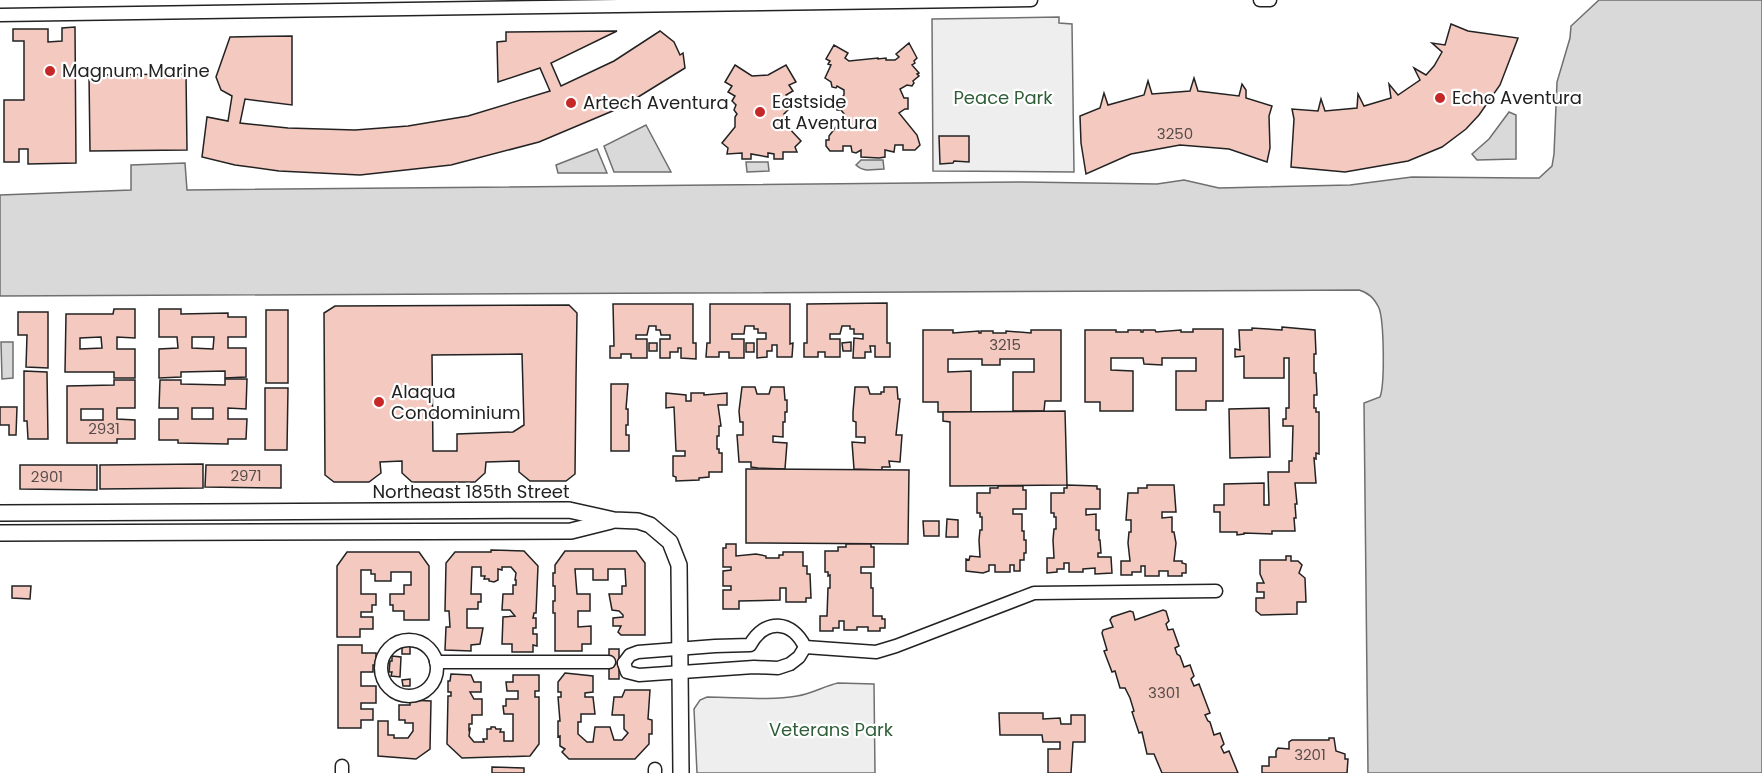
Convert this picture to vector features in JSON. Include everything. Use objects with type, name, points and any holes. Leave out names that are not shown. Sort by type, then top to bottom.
[{"type":"street","points":[[0,15],[1031,0]]},
{"type":"street","points":[[1260,0],[1270,0]]},
{"type":"street","name":"Northeast 185th Street","points":[[0,513],[569,510],[614,520]]},
{"type":"street","points":[[498,532],[499,511]]},
{"type":"street","points":[[0,533],[571,531],[614,520],[644,522],[662,533],[674,547],[680,572],[681,773]]},
{"type":"street","points":[[806,647],[876,652],[1034,593],[1216,591]]},
{"type":"street","points":[[436,662],[617,662],[638,652],[750,645],[763,629],[773,626],[783,626],[793,630],[801,637],[806,647]]},
{"type":"street","points":[[403,641],[420,643],[428,648],[436,662],[437,670],[432,683],[421,693],[414,695],[393,691],[381,673],[388,650],[403,641]]},
{"type":"street","points":[[617,662],[632,674],[778,668],[790,664],[806,647]]},
{"type":"green space","name":"Peace Park","points":[[1059,17],[1059,23],[1072,24],[1074,172],[933,171],[932,19]]},
{"type":"green space","name":"Veterans Park","points":[[838,683],[874,684],[875,773],[697,773],[694,709],[700,700],[707,697],[764,699],[787,697],[808,694]]},
{"type":"shaded area","points":[[1599,0],[1762,0],[1762,773],[1368,773],[1364,403],[1380,397],[1383,352],[1379,308],[1371,296],[1359,290],[0,296],[0,195],[131,190],[131,165],[185,163],[187,190],[1024,182],[1157,184],[1184,180],[1219,188],[1350,185],[1412,177],[1539,178],[1552,166],[1557,82],[1570,38],[1571,26]]},
{"type":"shaded area","points":[[1509,112],[1516,115],[1516,159],[1477,160],[1472,154],[1489,139]]},
{"type":"shaded area","points":[[646,125],[671,172],[614,172],[604,146]]},
{"type":"shaded area","points":[[597,149],[607,173],[558,173],[556,165]]},
{"type":"shaded area","points":[[861,160],[883,160],[884,169],[862,169],[856,165]]},
{"type":"shaded area","points":[[746,162],[768,162],[769,171],[747,172]]},
{"type":"shaded area","points":[[1,342],[13,342],[13,378],[2,379]]},
{"type":"building","name":"Echo Aventura","points":[[1451,24],[1468,31],[1518,38],[1500,85],[1466,129],[1442,147],[1408,161],[1345,172],[1291,167],[1294,119],[1292,109],[1318,111],[1321,99],[1325,111],[1357,108],[1358,94],[1364,106],[1391,98],[1389,84],[1398,95],[1420,80],[1414,68],[1426,75],[1434,66],[1442,52],[1432,43],[1445,45]]},
{"type":"building","name":"Magnum Marine","points":[[75,27],[76,163],[28,164],[28,149],[19,149],[19,162],[4,162],[4,100],[24,100],[24,41],[13,41],[13,29],[48,29],[48,42],[62,41],[62,28]]},
{"type":"building","name":"Artech Aventura","points":[[617,31],[551,63],[561,86],[614,61],[660,31],[674,42],[680,55],[683,53],[685,68],[622,107],[539,142],[451,165],[360,175],[279,171],[235,165],[202,157],[207,117],[228,121],[232,96],[221,90],[216,77],[230,37],[292,36],[292,105],[245,99],[240,123],[288,128],[355,130],[408,126],[468,116],[550,91],[540,68],[498,82],[497,42],[506,41],[506,32]]},
{"type":"building","points":[[909,43],[917,58],[912,65],[919,76],[913,81],[912,86],[907,85],[900,89],[904,98],[908,98],[908,109],[899,113],[917,135],[920,145],[915,150],[903,150],[903,145],[895,145],[894,152],[885,150],[885,157],[879,158],[861,157],[861,150],[856,153],[852,152],[851,146],[843,146],[843,151],[830,151],[826,146],[826,140],[829,140],[829,136],[845,115],[841,110],[837,110],[837,99],[844,95],[844,90],[837,86],[832,87],[831,82],[825,78],[831,65],[826,59],[834,45],[848,53],[845,58],[849,61],[878,58],[895,60],[899,57],[896,54]]},
{"type":"building","name":"Eastside at Aventura","points":[[735,65],[752,76],[768,75],[786,65],[796,82],[789,85],[793,91],[786,95],[790,101],[785,105],[788,110],[784,114],[787,115],[787,126],[801,141],[795,147],[797,152],[783,152],[783,159],[774,159],[774,154],[768,153],[768,157],[751,154],[751,159],[742,159],[742,153],[727,154],[728,148],[722,143],[735,127],[737,114],[734,110],[736,105],[732,101],[735,96],[728,92],[732,86],[725,82]]},
{"type":"building","points":[[186,74],[187,150],[90,151],[89,75]]},
{"type":"building","points":[[1194,78],[1198,91],[1239,96],[1242,84],[1246,90],[1246,98],[1272,106],[1269,116],[1270,148],[1267,162],[1229,149],[1180,145],[1131,154],[1086,174],[1080,116],[1100,108],[1104,93],[1108,105],[1144,95],[1148,81],[1152,94],[1190,91]]},
{"type":"building","points":[[939,136],[969,136],[969,162],[954,161],[940,164]]},
{"type":"building","points":[[887,303],[887,343],[890,343],[890,357],[875,357],[875,346],[870,346],[871,352],[865,352],[865,358],[853,358],[854,338],[863,339],[863,334],[854,334],[854,329],[850,329],[850,326],[842,326],[840,334],[830,334],[830,339],[840,339],[840,357],[825,357],[825,352],[818,352],[818,357],[804,357],[804,343],[807,343],[807,304]]},
{"type":"building","points":[[613,304],[693,304],[693,343],[696,343],[696,359],[681,358],[681,348],[678,348],[678,352],[670,352],[670,358],[660,358],[660,339],[670,339],[670,335],[661,335],[660,330],[656,330],[656,326],[649,326],[647,335],[636,335],[636,339],[647,339],[647,358],[631,358],[631,354],[621,354],[621,358],[610,358],[610,346],[614,346]]},
{"type":"building","points":[[710,304],[790,304],[792,357],[777,357],[777,345],[772,345],[772,351],[767,351],[767,357],[757,358],[757,339],[766,339],[766,333],[758,333],[758,329],[754,329],[754,326],[745,326],[744,334],[732,334],[732,339],[744,339],[744,358],[729,358],[729,352],[719,352],[719,357],[706,357],[707,343],[710,343]]},
{"type":"building","name":"Alaqua Condominium","points":[[569,305],[577,313],[575,474],[566,481],[530,481],[519,472],[519,461],[486,462],[485,473],[475,482],[412,482],[402,473],[402,461],[380,462],[381,473],[369,482],[334,482],[325,475],[324,313],[335,306]],"holes":[[[522,354],[524,425],[513,432],[457,434],[457,451],[433,451],[432,355]]]},
{"type":"building","points":[[114,309],[135,309],[135,338],[117,337],[117,349],[135,349],[135,378],[114,378],[114,372],[65,372],[66,314],[113,314]],"holes":[[[101,337],[102,348],[80,349],[80,338]]]},
{"type":"building","points":[[159,309],[181,309],[181,314],[228,313],[228,317],[246,317],[246,337],[228,337],[228,348],[246,348],[246,377],[225,378],[225,371],[181,372],[181,377],[159,378],[159,349],[178,348],[177,337],[159,337]],"holes":[[[192,337],[214,337],[213,349],[192,348]]]},
{"type":"building","points":[[266,310],[288,310],[288,383],[266,383]]},
{"type":"building","points":[[18,312],[48,312],[48,368],[26,367],[27,335],[18,335]]},
{"type":"building","points":[[1282,327],[1315,330],[1314,373],[1316,373],[1317,395],[1314,395],[1314,408],[1316,412],[1319,412],[1319,454],[1316,453],[1316,459],[1314,458],[1316,483],[1295,483],[1297,504],[1295,504],[1295,531],[1237,535],[1237,532],[1220,532],[1220,512],[1214,512],[1214,505],[1224,505],[1224,484],[1264,483],[1264,505],[1269,505],[1268,472],[1289,472],[1289,461],[1292,461],[1293,426],[1283,426],[1283,419],[1286,419],[1286,408],[1289,408],[1289,358],[1284,358],[1284,378],[1244,378],[1244,356],[1235,357],[1235,349],[1240,350],[1239,330],[1252,330],[1252,328],[1282,330]]},
{"type":"building","points":[[1193,329],[1223,329],[1223,401],[1206,401],[1206,410],[1176,410],[1176,371],[1196,371],[1196,358],[1162,358],[1162,365],[1144,364],[1143,358],[1111,358],[1111,370],[1133,371],[1133,411],[1100,411],[1100,402],[1085,402],[1085,330],[1193,332]]},
{"type":"building","points":[[923,330],[953,330],[953,333],[993,331],[993,333],[1006,333],[1006,331],[1031,333],[1031,330],[1061,330],[1061,401],[1045,401],[1044,411],[1013,411],[1013,372],[1034,372],[1034,359],[1000,359],[1000,365],[982,365],[982,359],[948,359],[948,372],[971,371],[971,412],[938,412],[938,402],[923,402]]},
{"type":"building","points":[[851,342],[851,351],[843,351],[842,343]]},
{"type":"building","points":[[649,343],[657,343],[657,351],[649,351]]},
{"type":"building","points":[[746,343],[754,343],[754,352],[746,352]]},
{"type":"building","points":[[24,371],[47,372],[48,439],[28,439],[27,421],[24,421]]},
{"type":"building","points":[[225,379],[247,379],[246,409],[228,408],[228,419],[247,419],[246,439],[228,439],[228,444],[178,443],[178,440],[159,440],[159,419],[178,419],[178,408],[159,408],[160,380],[181,380],[181,384],[225,385]],"holes":[[[192,408],[213,408],[213,419],[192,419]]]},
{"type":"building","points":[[114,380],[135,380],[135,408],[117,408],[117,419],[135,420],[135,439],[117,439],[117,443],[67,443],[67,386],[114,385]],"holes":[[[81,409],[103,409],[103,420],[81,420]]]},
{"type":"building","points":[[611,384],[628,384],[626,435],[629,435],[629,451],[611,451]]},
{"type":"building","points":[[742,387],[755,387],[757,394],[769,394],[771,387],[784,387],[787,412],[785,412],[785,422],[783,422],[783,437],[773,436],[773,442],[787,443],[785,469],[751,467],[751,462],[739,462],[737,435],[743,435],[743,422],[740,422],[739,411]]},
{"type":"building","points":[[855,387],[868,387],[870,394],[881,394],[884,392],[884,387],[897,387],[898,399],[900,399],[896,435],[902,435],[900,462],[889,461],[890,467],[882,467],[882,470],[854,469],[852,442],[865,443],[865,437],[856,437],[856,422],[853,421]]},
{"type":"building","points":[[265,388],[288,388],[287,450],[265,450]]},
{"type":"building","points":[[666,393],[686,395],[686,401],[691,401],[691,393],[704,393],[704,395],[727,393],[727,405],[718,405],[721,426],[719,426],[719,436],[717,436],[717,449],[719,453],[722,453],[722,472],[709,472],[709,477],[699,478],[699,480],[676,481],[676,477],[673,476],[673,456],[685,456],[685,451],[676,451],[674,407],[666,408]]},
{"type":"building","points":[[0,407],[17,407],[16,435],[9,435],[9,425],[0,425]]},
{"type":"building","points":[[1269,408],[1270,457],[1230,458],[1229,409]]},
{"type":"building","points":[[1065,411],[1067,485],[950,486],[950,422],[943,421],[943,412]]},
{"type":"building","points":[[203,464],[203,488],[100,489],[100,465]]},
{"type":"building","points":[[20,465],[97,465],[97,490],[20,489]]},
{"type":"building","points":[[206,465],[281,465],[281,488],[205,487]]},
{"type":"building","points":[[746,469],[909,470],[908,544],[746,543]]},
{"type":"building","points":[[1067,485],[1097,486],[1097,489],[1100,489],[1100,509],[1086,509],[1086,515],[1096,514],[1096,530],[1099,530],[1101,553],[1098,553],[1098,557],[1111,557],[1112,573],[1095,574],[1095,568],[1083,569],[1083,572],[1069,572],[1069,563],[1064,563],[1064,569],[1047,573],[1047,558],[1054,558],[1053,540],[1054,529],[1056,529],[1056,517],[1054,513],[1051,513],[1051,493],[1064,493]]},
{"type":"building","points":[[1147,485],[1174,485],[1176,512],[1162,512],[1162,518],[1172,517],[1172,532],[1174,532],[1176,543],[1174,561],[1182,561],[1186,564],[1186,573],[1182,573],[1182,576],[1168,576],[1168,571],[1159,571],[1159,576],[1145,576],[1145,566],[1141,566],[1141,572],[1121,575],[1121,561],[1130,561],[1128,543],[1131,520],[1126,520],[1128,493],[1138,493],[1138,488],[1147,488]]},
{"type":"building","points":[[998,486],[1023,486],[1023,490],[1026,490],[1026,509],[1013,509],[1013,514],[1022,514],[1022,531],[1024,531],[1024,540],[1026,540],[1026,553],[1024,553],[1024,560],[1020,560],[1020,571],[1014,571],[1014,565],[1010,565],[1010,572],[995,572],[995,565],[989,565],[989,571],[983,573],[966,571],[966,559],[969,560],[970,556],[980,557],[979,540],[982,517],[980,513],[977,513],[977,493],[990,493],[990,488],[998,488]]},
{"type":"building","points":[[947,519],[958,520],[958,537],[946,537]]},
{"type":"building","points":[[923,521],[939,521],[939,536],[924,536]]},
{"type":"building","points":[[726,544],[736,544],[736,556],[756,554],[766,556],[766,558],[779,558],[783,552],[803,552],[803,566],[807,566],[807,574],[810,574],[811,598],[806,598],[806,602],[786,602],[786,588],[780,588],[780,600],[739,601],[739,609],[723,609],[723,590],[731,590],[731,586],[723,586],[723,571],[731,570],[731,567],[723,567],[723,548],[726,548]]},
{"type":"building","points":[[846,544],[871,544],[871,547],[874,547],[874,567],[861,567],[861,573],[871,573],[873,616],[882,616],[882,619],[885,619],[885,628],[880,628],[880,631],[868,631],[868,627],[844,630],[844,621],[839,621],[839,628],[833,628],[833,631],[820,631],[820,616],[827,616],[828,588],[830,588],[830,575],[828,576],[828,572],[825,572],[825,551],[838,551],[838,547],[846,547]]},
{"type":"building","points":[[491,550],[524,551],[538,566],[536,613],[533,618],[536,618],[536,628],[533,628],[533,634],[537,634],[537,646],[533,645],[533,652],[512,652],[512,644],[502,644],[503,617],[515,616],[510,610],[502,610],[503,594],[513,594],[513,585],[516,585],[516,573],[511,567],[498,569],[498,580],[494,582],[481,576],[481,567],[472,567],[471,594],[481,594],[481,602],[478,602],[478,609],[467,609],[467,628],[483,628],[480,644],[471,645],[471,651],[445,650],[446,627],[450,627],[449,611],[445,611],[446,563],[455,552],[491,552]]},
{"type":"building","points":[[565,551],[636,551],[645,563],[645,635],[621,635],[618,632],[621,626],[613,626],[613,618],[623,617],[623,615],[619,611],[612,610],[609,594],[622,594],[622,586],[626,586],[625,569],[608,569],[608,580],[593,580],[593,569],[575,569],[577,594],[590,594],[590,611],[578,611],[578,627],[591,626],[591,644],[582,644],[582,651],[555,651],[553,573],[555,573],[555,565]]},
{"type":"building","points":[[347,552],[419,552],[429,566],[429,620],[404,620],[404,611],[393,611],[393,605],[390,605],[390,594],[404,594],[404,585],[411,585],[411,572],[391,572],[391,581],[375,581],[375,574],[371,574],[371,570],[361,570],[361,594],[376,594],[376,605],[372,605],[372,612],[361,612],[361,617],[373,617],[373,629],[360,629],[360,637],[337,637],[337,566]]},
{"type":"building","points":[[1286,556],[1291,556],[1291,561],[1298,561],[1302,565],[1299,573],[1305,578],[1306,602],[1297,602],[1297,614],[1261,615],[1256,611],[1256,598],[1264,598],[1264,592],[1257,592],[1257,583],[1264,583],[1260,574],[1260,560],[1286,560]]},
{"type":"building","points":[[12,586],[31,586],[30,599],[12,598]]},
{"type":"building","points":[[1130,611],[1133,612],[1135,620],[1166,611],[1169,621],[1166,624],[1168,630],[1173,629],[1179,646],[1175,648],[1177,654],[1184,667],[1190,665],[1194,676],[1191,679],[1194,686],[1199,684],[1210,713],[1205,715],[1214,735],[1220,733],[1224,744],[1221,747],[1224,753],[1229,751],[1238,773],[1162,773],[1154,754],[1147,754],[1142,732],[1139,733],[1132,712],[1134,711],[1130,698],[1125,688],[1120,688],[1115,671],[1112,672],[1104,651],[1107,650],[1102,633],[1103,630],[1113,627],[1110,620],[1112,617]]},
{"type":"building","points":[[338,645],[362,645],[362,653],[376,653],[376,665],[373,665],[373,672],[361,672],[361,686],[376,686],[376,703],[361,703],[361,709],[373,709],[373,720],[361,720],[361,728],[338,728]]},
{"type":"building","points":[[402,646],[410,646],[410,654],[402,654]]},
{"type":"building","points":[[609,649],[619,649],[619,679],[609,679]]},
{"type":"building","points":[[392,656],[401,657],[400,677],[391,676],[392,672],[389,672]]},
{"type":"building","points":[[565,673],[593,676],[593,692],[585,693],[585,697],[593,697],[595,714],[581,714],[581,722],[578,722],[578,734],[587,742],[593,742],[595,727],[610,727],[614,740],[622,740],[628,733],[624,729],[624,715],[612,715],[614,697],[622,697],[625,690],[650,690],[648,719],[652,720],[652,734],[649,734],[649,744],[635,759],[569,759],[562,752],[565,749],[560,746],[560,736],[558,737],[558,721],[560,721],[558,697],[561,697],[561,692],[558,692],[558,682]]},
{"type":"building","points":[[451,674],[471,675],[474,682],[481,682],[481,692],[470,692],[474,699],[482,699],[482,715],[472,715],[472,724],[469,724],[469,736],[474,742],[484,742],[483,739],[487,739],[487,729],[491,727],[504,732],[504,741],[513,741],[513,714],[504,714],[503,706],[506,706],[506,699],[518,699],[518,691],[507,691],[506,682],[513,682],[513,675],[539,675],[539,691],[535,691],[535,697],[539,697],[539,744],[530,756],[462,758],[447,744],[448,696],[451,696],[451,692],[448,692],[448,681],[450,681]]},
{"type":"building","points":[[410,679],[410,686],[403,686],[402,680]]},
{"type":"building","points":[[410,700],[431,701],[430,749],[416,759],[378,756],[378,721],[388,721],[388,735],[394,735],[394,738],[408,738],[413,731],[413,723],[399,720],[399,705],[410,705]]},
{"type":"building","points":[[999,713],[1043,713],[1043,719],[1060,718],[1061,724],[1071,724],[1071,715],[1085,715],[1085,742],[1073,742],[1071,773],[1048,773],[1048,749],[1060,749],[1060,742],[1043,742],[1042,735],[1000,735]]},
{"type":"building","points":[[1329,738],[1334,738],[1336,751],[1345,754],[1345,759],[1348,759],[1347,773],[1262,773],[1262,766],[1269,766],[1269,757],[1276,757],[1278,748],[1289,749],[1289,742],[1292,740],[1329,740]]},
{"type":"building","points":[[492,767],[524,768],[524,773],[492,773]]},
{"type":"place","name":"Magnum Marine","points":[[50,71]]},
{"type":"place","name":"Echo Aventura","points":[[1440,98]]},
{"type":"place","name":"Artech Aventura","points":[[571,103]]},
{"type":"place","name":"Eastside at Aventura","points":[[760,112]]},
{"type":"place","name":"Alaqua Condominium","points":[[379,402]]}]
